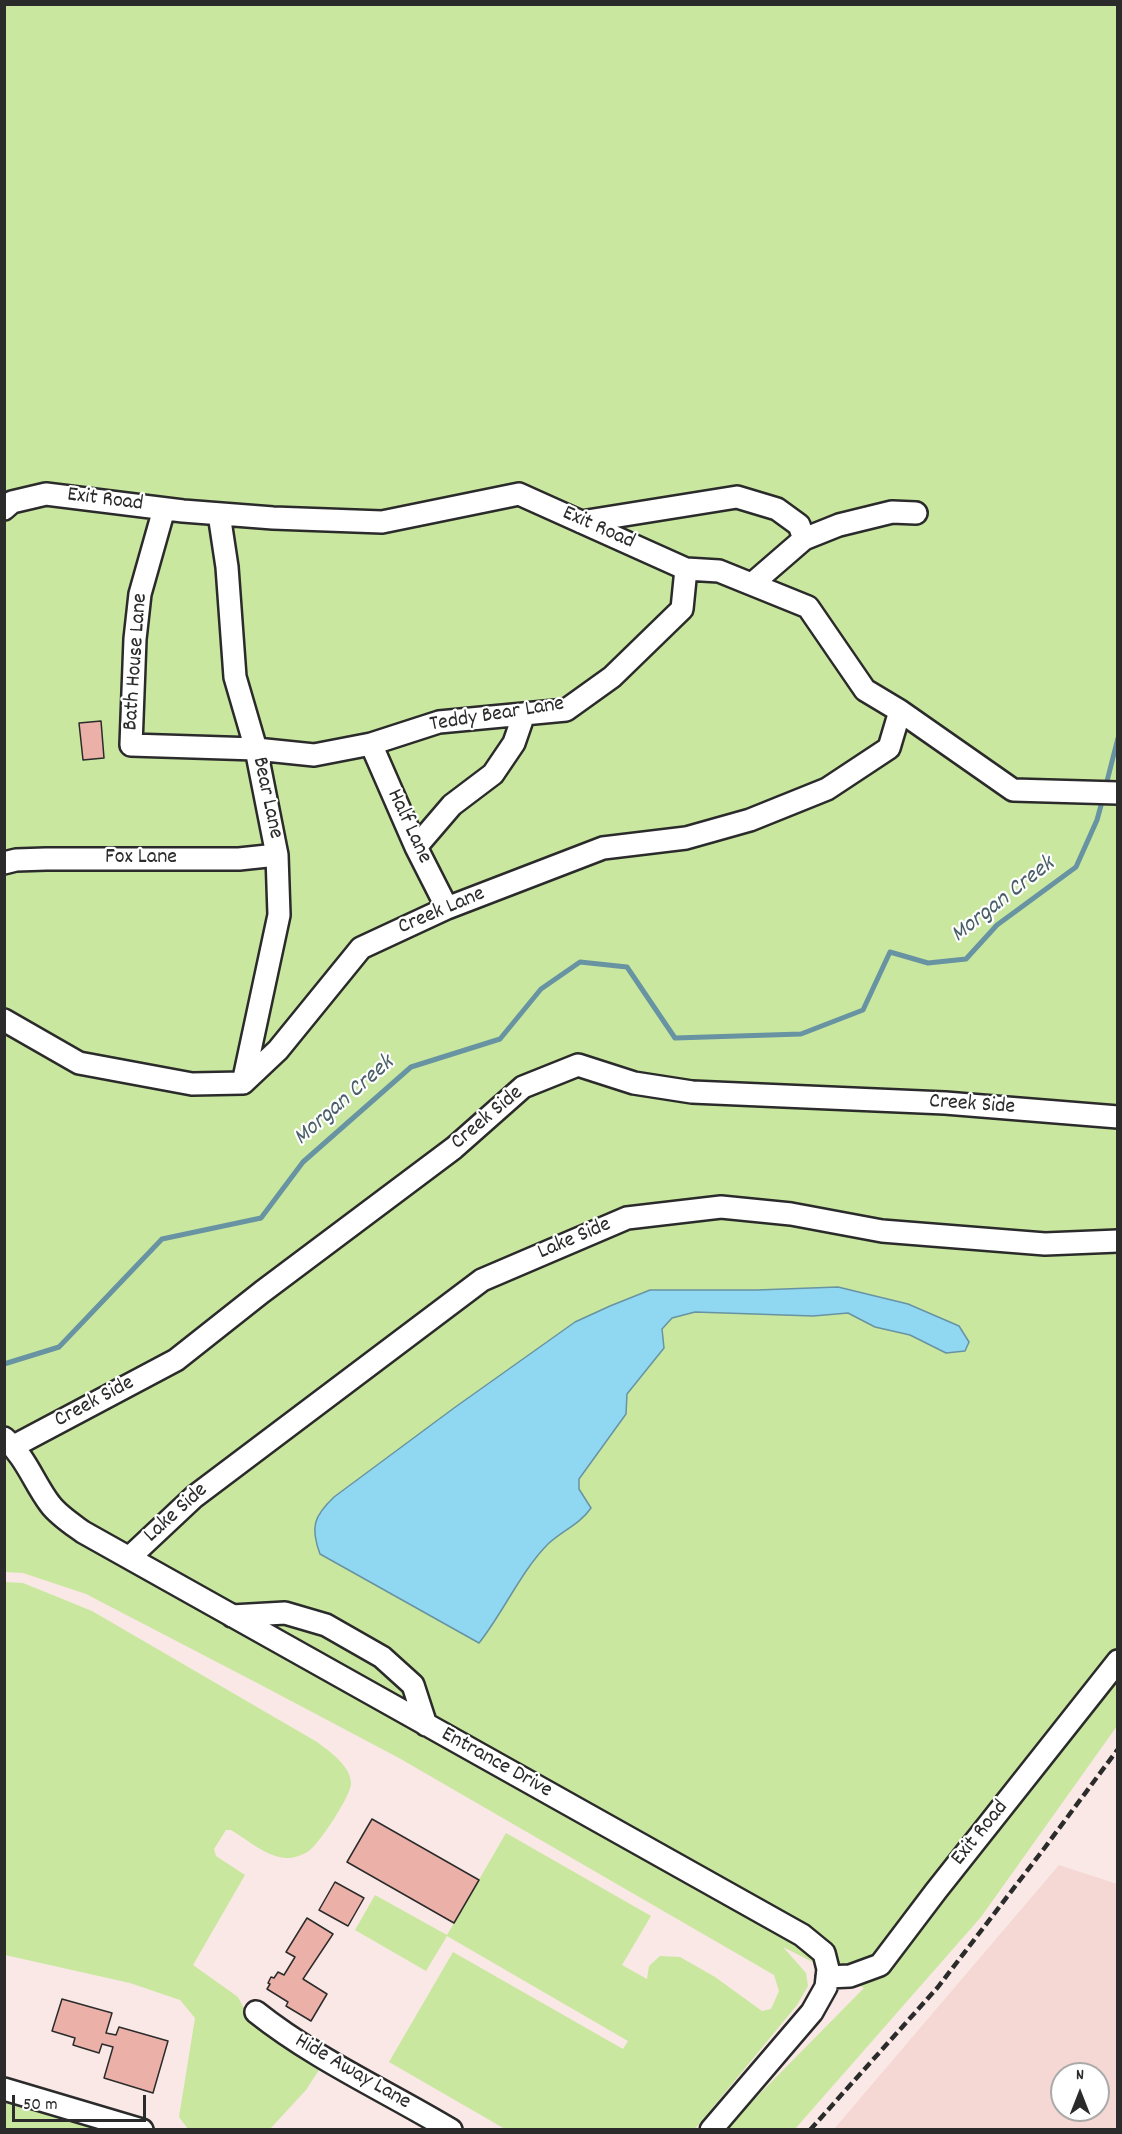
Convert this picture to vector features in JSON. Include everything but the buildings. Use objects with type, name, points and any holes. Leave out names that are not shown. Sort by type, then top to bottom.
[{"type":"street","name":"Exit Road","points":[[4,509],[12,502],[46,494],[219,514],[381,522],[519,494],[686,569],[719,571],[808,607],[865,690],[900,711],[1013,790],[1118,793]]},
{"type":"street","points":[[581,522],[737,497],[777,509],[799,525],[804,538]]},
{"type":"street","name":"Bath House Lane","points":[[131,745],[135,639],[140,594],[164,509]]},
{"type":"street","points":[[752,584],[804,538],[839,525],[892,512],[916,513]]},
{"type":"street","name":"Bear Lane","points":[[219,514],[227,567],[235,677],[256,749],[277,855],[279,915],[243,1083]]},
{"type":"street","name":"Teddy Bear Lane","points":[[131,745],[256,749],[314,755],[371,744],[439,722],[566,710],[612,677],[682,609],[686,569]]},
{"type":"street","name":"Creek Lane","points":[[243,1083],[278,1050],[361,948],[447,908],[603,848],[686,838],[750,820],[827,789],[889,748],[900,711]]},
{"type":"street","points":[[416,847],[452,805],[493,774],[514,743],[524,714]]},
{"type":"street","name":"Half Lane","points":[[371,744],[416,847],[447,908]]},
{"type":"street","name":"Fox Lane","points":[[4,863],[16,860],[46,859],[239,859],[277,855]]},
{"type":"street","points":[[4,1020],[79,1063],[192,1084],[243,1083]]},
{"type":"street","name":"Creek Side","points":[[9,1442],[176,1360],[262,1292],[454,1148],[523,1087],[578,1065],[634,1083],[692,1092],[945,1103],[1118,1117]]},
{"type":"street","name":"Lake Side","points":[[130,1557],[194,1497],[482,1280],[627,1218],[721,1207],[791,1214],[882,1231],[1045,1244],[1118,1241]]},
{"type":"street","name":"Entrance Drive","points":[[9,1442],[51,1506],[83,1532],[802,1935],[824,1953],[828,1969],[827,1977]]},
{"type":"street","points":[[232,1616],[285,1613],[326,1625],[382,1657],[413,1685],[426,1725]]},
{"type":"street","name":"Exit Road","points":[[827,1977],[850,1976],[879,1965],[1118,1661]]},
{"type":"street","points":[[711,2130],[812,2012],[826,1987],[827,1977]]},
{"type":"street","name":"Hide Away Lane","points":[[256,2012],[280,2031],[324,2058],[451,2130]]},
{"type":"street","points":[[4,2089],[142,2130]]},
{"type":"shaded area","points":[[1059,1865],[1117,1884],[1117,2129],[834,2129]]},
{"type":"green space","points":[[4,5],[1117,5],[1117,1726],[981,1917],[795,2129],[725,2129],[864,1988],[783,1947],[806,1973],[808,1986],[797,2005],[695,2129],[505,2129],[389,2062],[453,1952],[623,2049],[628,2041],[447,1936],[426,1971],[355,1930],[375,1895],[447,1935],[506,1833],[651,1916],[622,1965],[647,1979],[649,1966],[660,1956],[680,1957],[715,1977],[762,2011],[771,2009],[779,1991],[774,1975],[399,1758],[86,1594],[23,1573],[5,1572]]},
{"type":"green space","points":[[5,1582],[23,1583],[92,1611],[317,1742],[343,1765],[350,1777],[351,1784],[346,1799],[320,1838],[305,1853],[291,1858],[274,1855],[231,1830],[226,1830],[214,1849],[216,1856],[245,1875],[193,1965],[238,1997],[249,2018],[321,2067],[306,2090],[270,2129],[188,2129],[179,2117],[195,2018],[180,2000],[130,1983],[5,1955]]},
{"type":"green space","points":[[4,2100],[115,2129],[5,2129]]},
{"type":"water","points":[[838,1287],[908,1304],[959,1326],[969,1342],[965,1351],[946,1353],[910,1335],[875,1327],[848,1313],[813,1316],[695,1312],[672,1318],[662,1329],[664,1348],[627,1394],[626,1414],[579,1479],[579,1489],[591,1508],[582,1519],[553,1539],[538,1555],[479,1643],[320,1554],[315,1536],[316,1522],[322,1510],[334,1497],[575,1322],[650,1290]]},
{"type":"waterway","name":"Morgan Creek","points":[[1105,789],[1118,738]]},
{"type":"waterway","name":"Morgan Creek","points":[[4,1364],[59,1347],[162,1239],[261,1218],[303,1162],[411,1067],[500,1039],[541,989],[580,962],[627,967],[675,1038],[801,1034],[863,1010],[890,952],[928,963],[966,959],[997,925],[1076,867],[1097,820],[1103,798]]},
{"type":"railway","points":[[810,2130],[938,1987],[1118,1749]]}]
